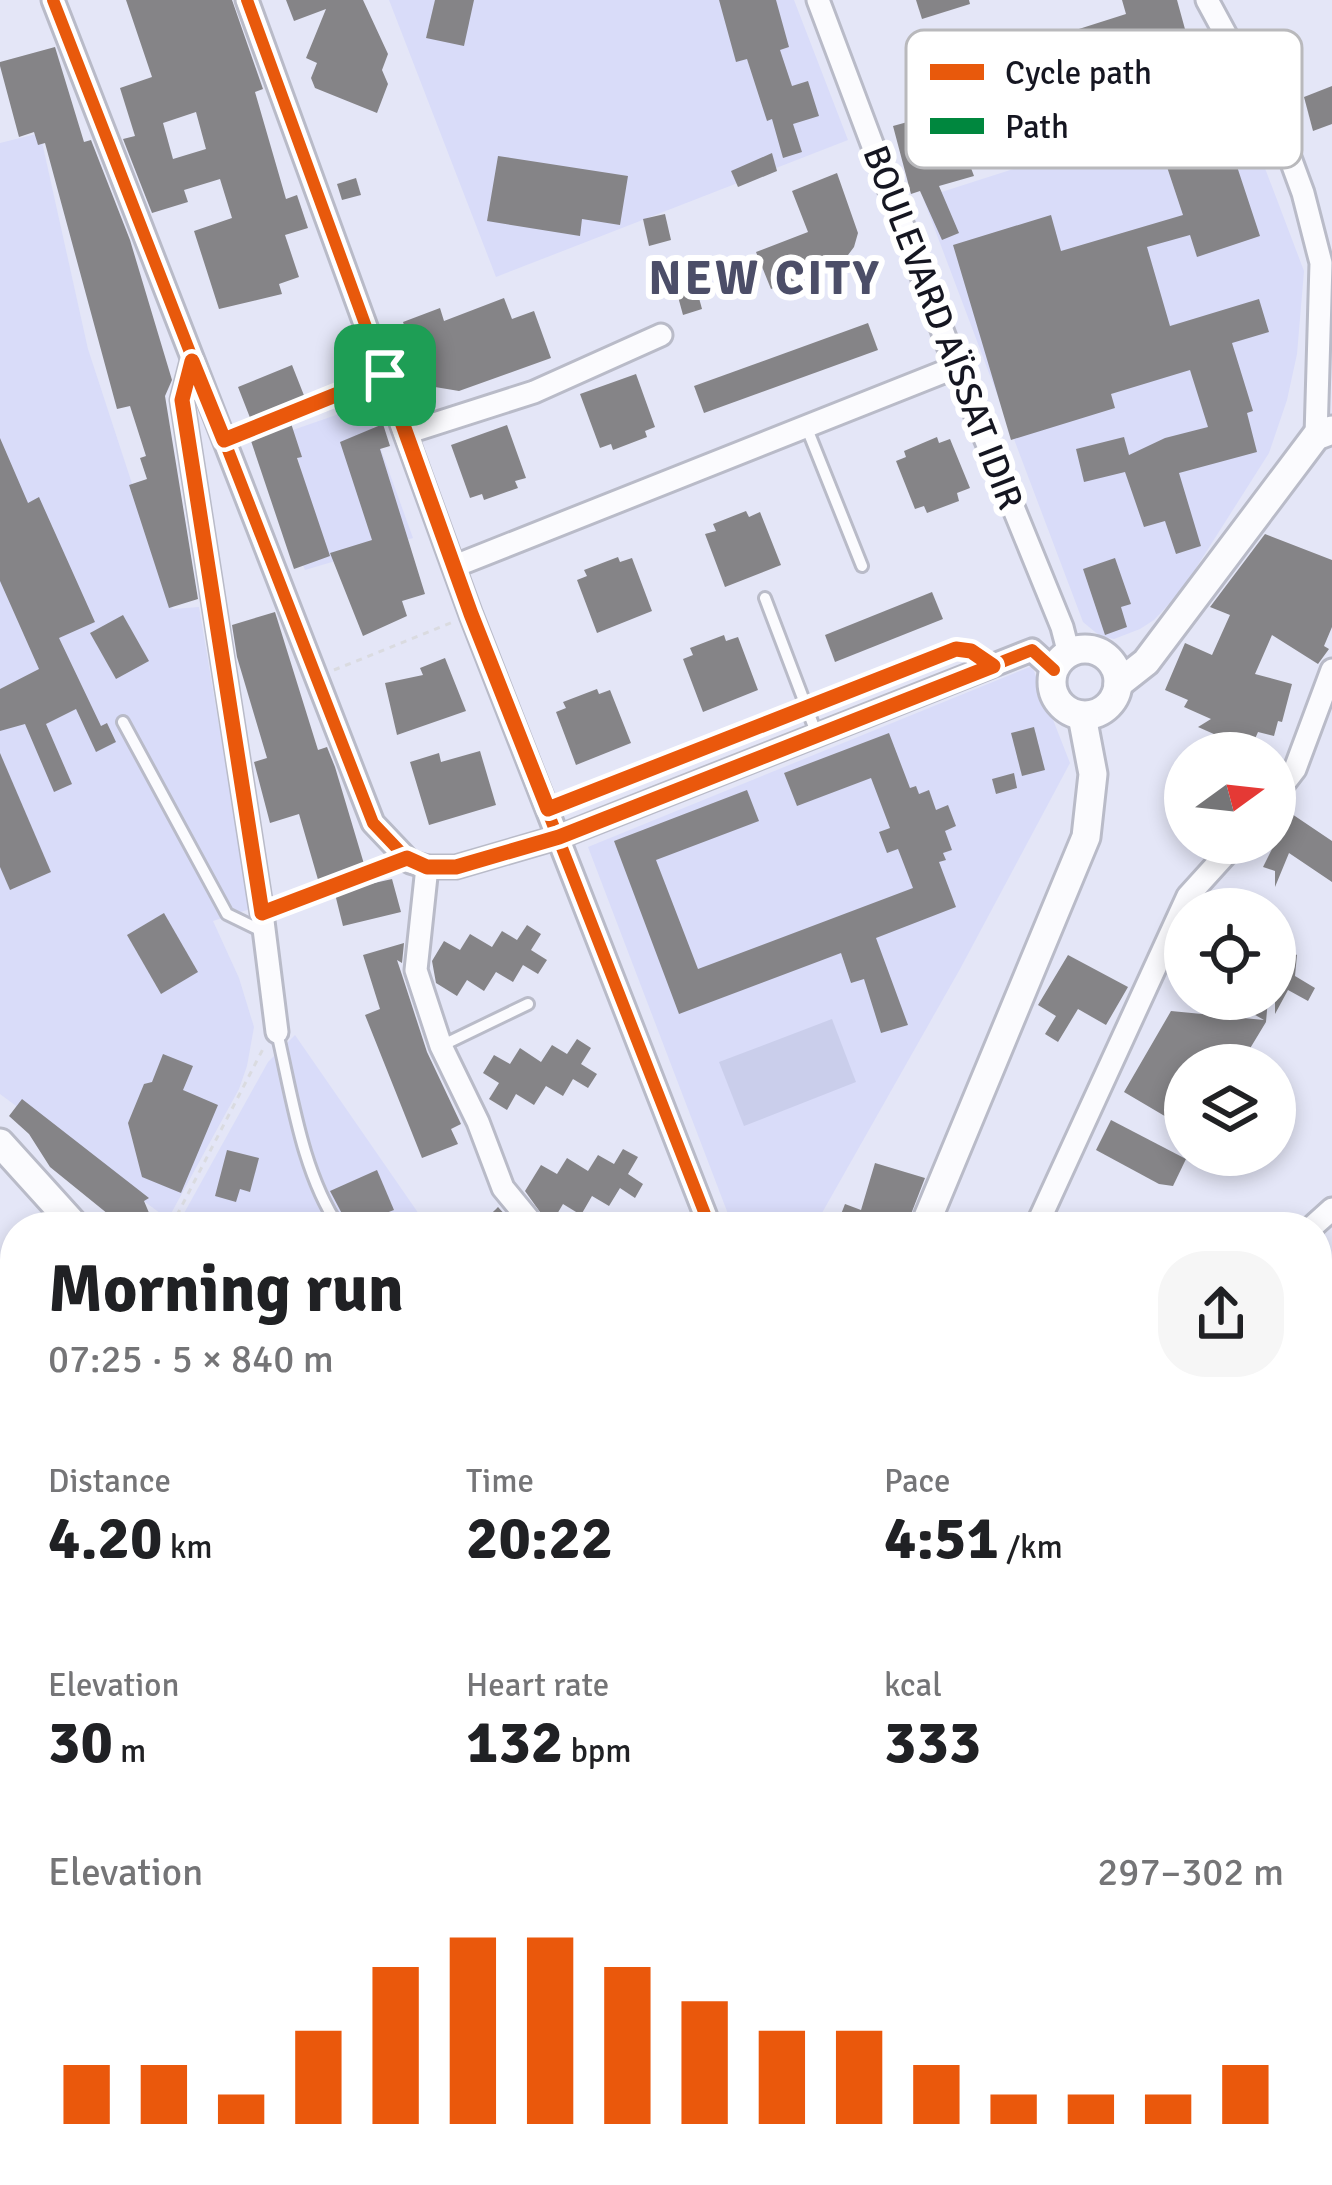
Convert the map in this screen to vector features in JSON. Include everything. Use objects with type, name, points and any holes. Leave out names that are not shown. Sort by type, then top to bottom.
[{"type":"street","points":[[53,0],[373,824],[417,862],[456,867],[559,837],[1032,650],[1062,662],[1096,651],[1114,666],[1118,684],[1112,702],[1098,713],[1072,713],[1053,690],[1062,662]]},
{"type":"street","points":[[248,0],[471,614],[704,1212]]},
{"type":"street","name":"BOULEVARD AÏSSAT IDIR","points":[[818,0],[956,367],[1062,627],[1062,662]]},
{"type":"street","points":[[1207,0],[1223,30]]},
{"type":"street","points":[[1118,684],[1146,662],[1324,433],[1321,263],[1294,168]]},
{"type":"street","points":[[406,433],[534,392],[662,334]]},
{"type":"street","points":[[192,361],[182,400],[277,1032]]},
{"type":"street","points":[[455,566],[956,367]]},
{"type":"street","points":[[1296,766],[1332,670]]},
{"type":"street","points":[[931,1212],[1086,837],[1093,774],[1082,716]]},
{"type":"street","points":[[417,862],[416,970],[441,1046],[503,1188],[523,1212]]},
{"type":"street","points":[[1043,1212],[1188,896],[1216,864]]},
{"type":"street","points":[[0,1143],[62,1212]]},
{"type":"lane","points":[[806,426],[862,566]]},
{"type":"lane","points":[[765,598],[817,735]]},
{"type":"lane","points":[[548,809],[956,649],[971,651],[993,666]]},
{"type":"lane","points":[[123,722],[227,914],[264,923]]},
{"type":"lane","points":[[441,1046],[528,1004]]},
{"type":"lane","points":[[277,1032],[298,1126],[329,1212]]},
{"type":"path","points":[[224,440],[385,375]]},
{"type":"path","points":[[316,677],[471,614]]},
{"type":"path","points":[[264,923],[417,862]]},
{"type":"path","points":[[179,1212],[265,1046],[277,1032]]},
{"type":"shaded area","points":[[389,0],[794,0],[848,140],[496,277]]},
{"type":"shaded area","points":[[40,133],[88,349],[173,609],[199,607],[250,909],[213,921],[239,978],[254,1027],[247,1066],[172,1212],[159,1212],[0,1094],[0,143]]},
{"type":"shaded area","points":[[1017,168],[1265,168],[1304,271],[1297,354],[1287,400],[1269,453],[1182,590],[1140,629],[1114,639],[1100,636],[1083,622],[923,198]]},
{"type":"shaded area","points":[[365,405],[413,538],[305,570],[270,485],[301,469],[290,431]]},
{"type":"shaded area","points":[[1032,666],[1070,763],[822,1212],[727,1212],[588,847]]},
{"type":"shaded area","points":[[832,1019],[856,1082],[744,1126],[719,1062]]},
{"type":"shaded area","points":[[295,1035],[418,1212],[185,1212],[268,1062]]},
{"type":"building","points":[[126,0],[232,0],[263,89],[255,92],[286,199],[297,195],[308,228],[285,235],[299,277],[279,284],[282,294],[219,309],[194,231],[232,218],[220,179],[184,190],[188,202],[152,213],[123,139],[135,136],[120,88],[152,77]],"holes":[[[196,112],[206,149],[173,159],[163,123]]]},
{"type":"building","points":[[286,0],[363,0],[388,54],[382,70],[388,84],[377,113],[315,88],[311,78],[317,63],[306,58],[326,9],[294,21]]},
{"type":"building","points":[[435,0],[474,0],[464,46],[426,38]]},
{"type":"building","points":[[719,0],[776,0],[789,47],[780,50],[792,86],[808,81],[819,116],[793,124],[802,152],[783,158],[747,59],[736,62]]},
{"type":"building","points":[[916,0],[969,0],[970,4],[922,19]]},
{"type":"building","points":[[1122,0],[1177,0],[1185,30],[1076,30],[1126,14]]},
{"type":"building","points":[[55,47],[84,142],[91,140],[130,240],[172,380],[165,396],[198,599],[169,608],[129,485],[147,479],[140,458],[146,456],[130,406],[117,409],[45,143],[38,145],[34,132],[19,137],[0,66],[0,62]]},
{"type":"building","points":[[1332,86],[1332,124],[1313,131],[1304,97]]},
{"type":"building","points":[[906,122],[906,168],[971,168],[974,176],[939,186],[959,233],[942,240],[920,191],[911,194],[893,126]]},
{"type":"building","points":[[772,153],[777,171],[738,187],[731,171]]},
{"type":"building","points":[[498,156],[628,176],[620,225],[582,219],[580,236],[487,221]]},
{"type":"building","points":[[1167,168],[1238,168],[1260,236],[1197,257],[1190,235],[1147,247],[1170,326],[1259,299],[1269,332],[1232,343],[1253,411],[1247,413],[1257,452],[1179,473],[1201,546],[1176,554],[1165,521],[1144,527],[1125,472],[1084,482],[1076,449],[1124,437],[1129,455],[1165,438],[1208,427],[1190,370],[1111,394],[1115,408],[1011,440],[953,245],[1051,215],[1061,251],[1183,215]]},
{"type":"building","points":[[837,173],[858,233],[854,247],[830,267],[771,289],[756,252],[808,232],[792,191]]},
{"type":"building","points":[[356,178],[361,195],[342,200],[337,184]]},
{"type":"building","points":[[665,214],[671,240],[649,246],[643,219]]},
{"type":"building","points":[[696,287],[702,309],[683,315],[677,293]]},
{"type":"building","points":[[504,298],[512,319],[534,311],[551,358],[459,391],[435,387],[421,373],[403,322],[440,308],[444,321]]},
{"type":"building","points":[[868,323],[878,350],[704,413],[694,386]]},
{"type":"building","points":[[354,344],[363,372],[345,377],[337,349]]},
{"type":"building","points":[[292,365],[307,403],[287,411],[302,457],[297,458],[330,556],[294,569],[249,435],[256,433],[238,387]]},
{"type":"building","points":[[636,374],[655,427],[645,431],[647,437],[613,450],[611,444],[600,448],[580,394]]},
{"type":"building","points":[[383,424],[390,446],[380,449],[425,594],[402,601],[407,616],[363,636],[330,553],[372,540],[340,442]]},
{"type":"building","points":[[507,425],[526,478],[515,481],[518,488],[484,500],[482,494],[470,498],[451,445]]},
{"type":"building","points":[[937,437],[939,443],[950,439],[970,488],[957,493],[959,501],[927,513],[924,506],[915,509],[896,461],[906,457],[904,451]]},
{"type":"building","points":[[0,438],[28,503],[39,497],[95,622],[59,638],[101,726],[107,723],[116,742],[96,752],[76,709],[46,724],[72,784],[54,792],[25,724],[0,731],[0,689],[39,669],[0,581]]},
{"type":"building","points":[[746,511],[749,517],[760,512],[781,565],[725,587],[705,534],[716,531],[713,524]]},
{"type":"building","points":[[1265,534],[1332,560],[1332,627],[1324,646],[1329,649],[1318,664],[1272,635],[1255,674],[1292,684],[1275,732],[1209,732],[1198,727],[1211,719],[1184,707],[1188,700],[1165,690],[1185,643],[1212,655],[1230,615],[1210,607]]},
{"type":"building","points":[[618,557],[620,562],[632,558],[652,611],[597,633],[577,580],[587,576],[584,570]]},
{"type":"building","points":[[1115,558],[1131,604],[1121,607],[1127,627],[1105,635],[1083,569]]},
{"type":"building","points":[[932,592],[943,619],[835,662],[825,635]]},
{"type":"building","points":[[275,612],[318,750],[327,747],[335,767],[370,884],[392,879],[401,912],[343,926],[333,886],[321,890],[299,814],[270,823],[254,762],[267,758],[232,625]]},
{"type":"building","points":[[123,615],[149,661],[116,679],[90,633]]},
{"type":"building","points":[[724,635],[726,641],[738,637],[758,690],[703,712],[683,659],[693,655],[690,648]]},
{"type":"building","points":[[445,658],[466,711],[397,735],[385,683],[423,675],[420,668]]},
{"type":"building","points":[[597,689],[599,694],[610,690],[631,743],[576,765],[556,712],[566,708],[563,702]]},
{"type":"building","points":[[1034,727],[1045,770],[1022,776],[1011,733]]},
{"type":"building","points":[[889,733],[910,788],[916,786],[919,794],[929,790],[936,810],[948,805],[956,826],[945,831],[952,850],[943,853],[946,860],[939,862],[956,907],[876,938],[908,1025],[881,1033],[864,979],[851,983],[841,953],[679,1014],[614,841],[747,790],[759,821],[656,860],[698,969],[913,888],[898,849],[887,853],[879,832],[890,828],[871,778],[797,806],[784,773]]},
{"type":"building","points":[[480,751],[496,805],[429,825],[410,762],[439,753],[441,762]]},
{"type":"building","points":[[0,753],[51,872],[10,890],[0,867]]},
{"type":"building","points":[[1014,773],[1017,788],[996,794],[992,779]]},
{"type":"building","points":[[1296,817],[1332,841],[1332,882],[1296,858]]},
{"type":"building","points":[[1284,864],[1275,887],[1275,871],[1263,867]]},
{"type":"building","points":[[164,913],[198,972],[161,994],[127,935]]},
{"type":"building","points":[[527,925],[541,934],[531,950],[547,960],[538,974],[523,965],[513,982],[496,972],[484,991],[467,980],[457,996],[436,983],[432,961],[444,941],[460,950],[470,934],[492,947],[502,931],[517,940]]},
{"type":"building","points":[[404,943],[402,963],[397,960],[427,1052],[461,1124],[451,1129],[458,1144],[422,1158],[365,1015],[380,1009],[363,955]]},
{"type":"building","points":[[1068,955],[1128,987],[1106,1025],[1078,1009],[1058,1042],[1045,1034],[1056,1016],[1038,1005]]},
{"type":"building","points":[[1296,977],[1315,988],[1308,1001],[1296,994]]},
{"type":"building","points":[[1166,1020],[1266,1020],[1253,1044],[1164,1044],[1164,1116],[1124,1092]]},
{"type":"building","points":[[577,1039],[591,1048],[581,1064],[597,1074],[588,1088],[573,1079],[563,1096],[546,1086],[534,1105],[516,1094],[507,1110],[489,1099],[499,1083],[483,1073],[494,1055],[510,1064],[520,1048],[541,1062],[552,1045],[567,1054]]},
{"type":"building","points":[[163,1054],[193,1066],[183,1090],[218,1105],[181,1193],[142,1177],[128,1123]]},
{"type":"building","points":[[22,1099],[149,1198],[144,1201],[149,1212],[106,1212],[50,1167],[29,1134],[9,1116]]},
{"type":"building","points":[[1111,1120],[1164,1148],[1164,1176],[1178,1176],[1173,1186],[1159,1184],[1096,1150]]},
{"type":"building","points":[[623,1149],[638,1157],[628,1174],[643,1184],[635,1198],[620,1188],[609,1206],[592,1196],[583,1212],[563,1204],[558,1212],[540,1212],[525,1191],[541,1165],[557,1174],[567,1158],[588,1171],[598,1155],[614,1164]]},
{"type":"building","points":[[227,1150],[259,1158],[250,1192],[240,1189],[236,1202],[215,1196]]},
{"type":"building","points":[[875,1163],[925,1178],[912,1212],[842,1212],[845,1204],[861,1210]]},
{"type":"building","points":[[377,1170],[394,1210],[341,1212],[330,1191]]},
{"type":"cycle path","points":[[53,0],[373,823],[410,862],[456,867],[559,837],[1032,650],[1054,670]]},
{"type":"cycle path","points":[[247,0],[471,615],[704,1212]]},
{"type":"district","name":"NEW CITY","points":[[765,277]]},
{"type":"route","points":[[192,361],[224,440],[385,375],[548,809],[956,649],[971,651],[993,666],[559,837],[456,867],[427,867],[407,858],[262,913],[182,400],[192,361]]}]
